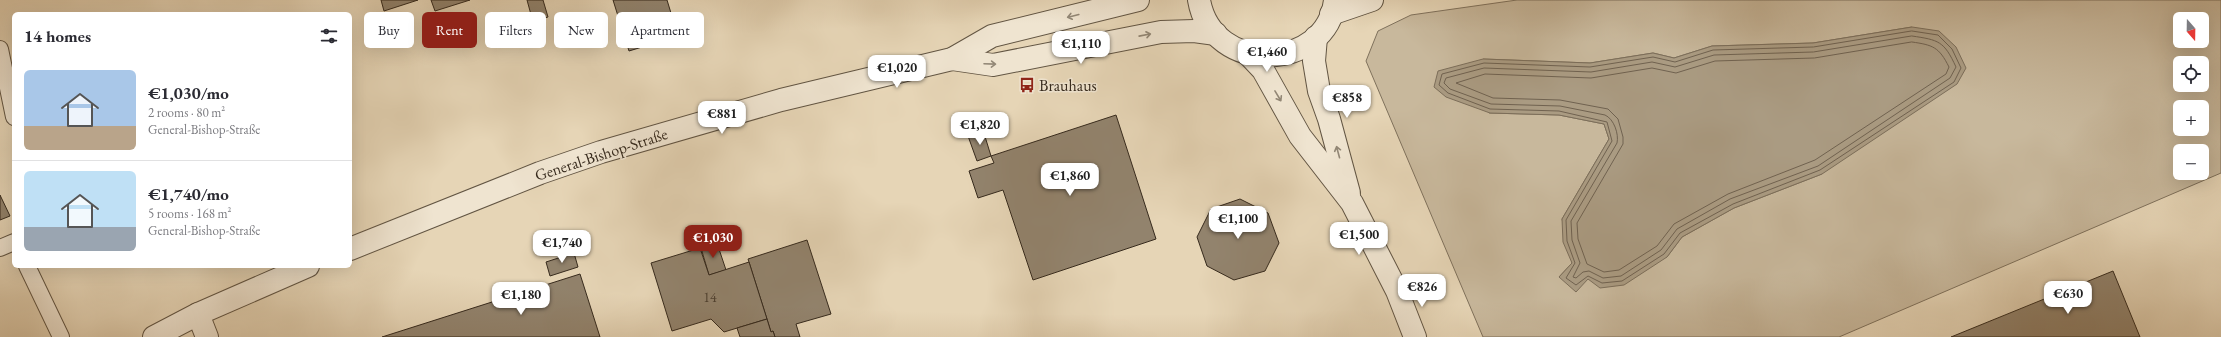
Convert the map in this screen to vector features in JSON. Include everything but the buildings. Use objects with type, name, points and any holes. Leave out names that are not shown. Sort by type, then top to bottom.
[{"type":"street","name":"General-Bishop-Straße","points":[[352,248],[540,173],[601,152],[781,100],[952,59],[992,36],[1138,0]]},
{"type":"street","points":[[1199,0],[1205,19],[1216,34],[1230,46],[1247,53],[1265,56],[1284,54],[1301,48],[1316,37],[1333,7],[1372,0]]},
{"type":"street","name":"General-Bishop-Straße","points":[[952,59],[993,65],[1162,32],[1194,30],[1216,34]]},
{"type":"street","points":[[1316,37],[1314,61],[1319,91],[1329,119],[1352,203]]},
{"type":"street","points":[[1247,53],[1263,70],[1300,136],[1352,203],[1397,291],[1415,337]]},
{"type":"street","points":[[154,337],[198,314],[303,268]]},
{"type":"street","points":[[198,314],[207,337]]},
{"type":"lane","points":[[0,49],[12,107]]},
{"type":"lane","points":[[0,248],[12,243]]},
{"type":"lane","points":[[28,268],[61,337]]},
{"type":"shaded area","points":[[1517,0],[2221,0],[2221,173],[2209,178],[2209,144],[2173,144],[2173,180],[2205,180],[1839,337],[1483,337],[1366,61],[1378,31],[1411,15]],"holes":[[[1912,27],[1822,174],[1734,208],[1682,237],[1667,257],[1588,279],[1559,277],[1572,263],[1562,219],[1609,139],[1604,124],[1559,115],[1489,113],[1483,59],[1590,63],[1653,53],[1674,58],[1712,46],[1813,43]]]},
{"type":"water","points":[[1912,27],[1939,31],[1956,47],[1966,68],[1957,84],[1822,174],[1734,208],[1682,237],[1667,257],[1624,285],[1600,288],[1588,279],[1576,292],[1559,277],[1572,263],[1563,242],[1562,219],[1609,139],[1604,124],[1559,115],[1490,113],[1446,97],[1434,87],[1438,71],[1483,59],[1590,63],[1653,53],[1674,58],[1712,46],[1813,43]]},
{"type":"place","name":"Brauhaus","points":[[1027,85]]}]
